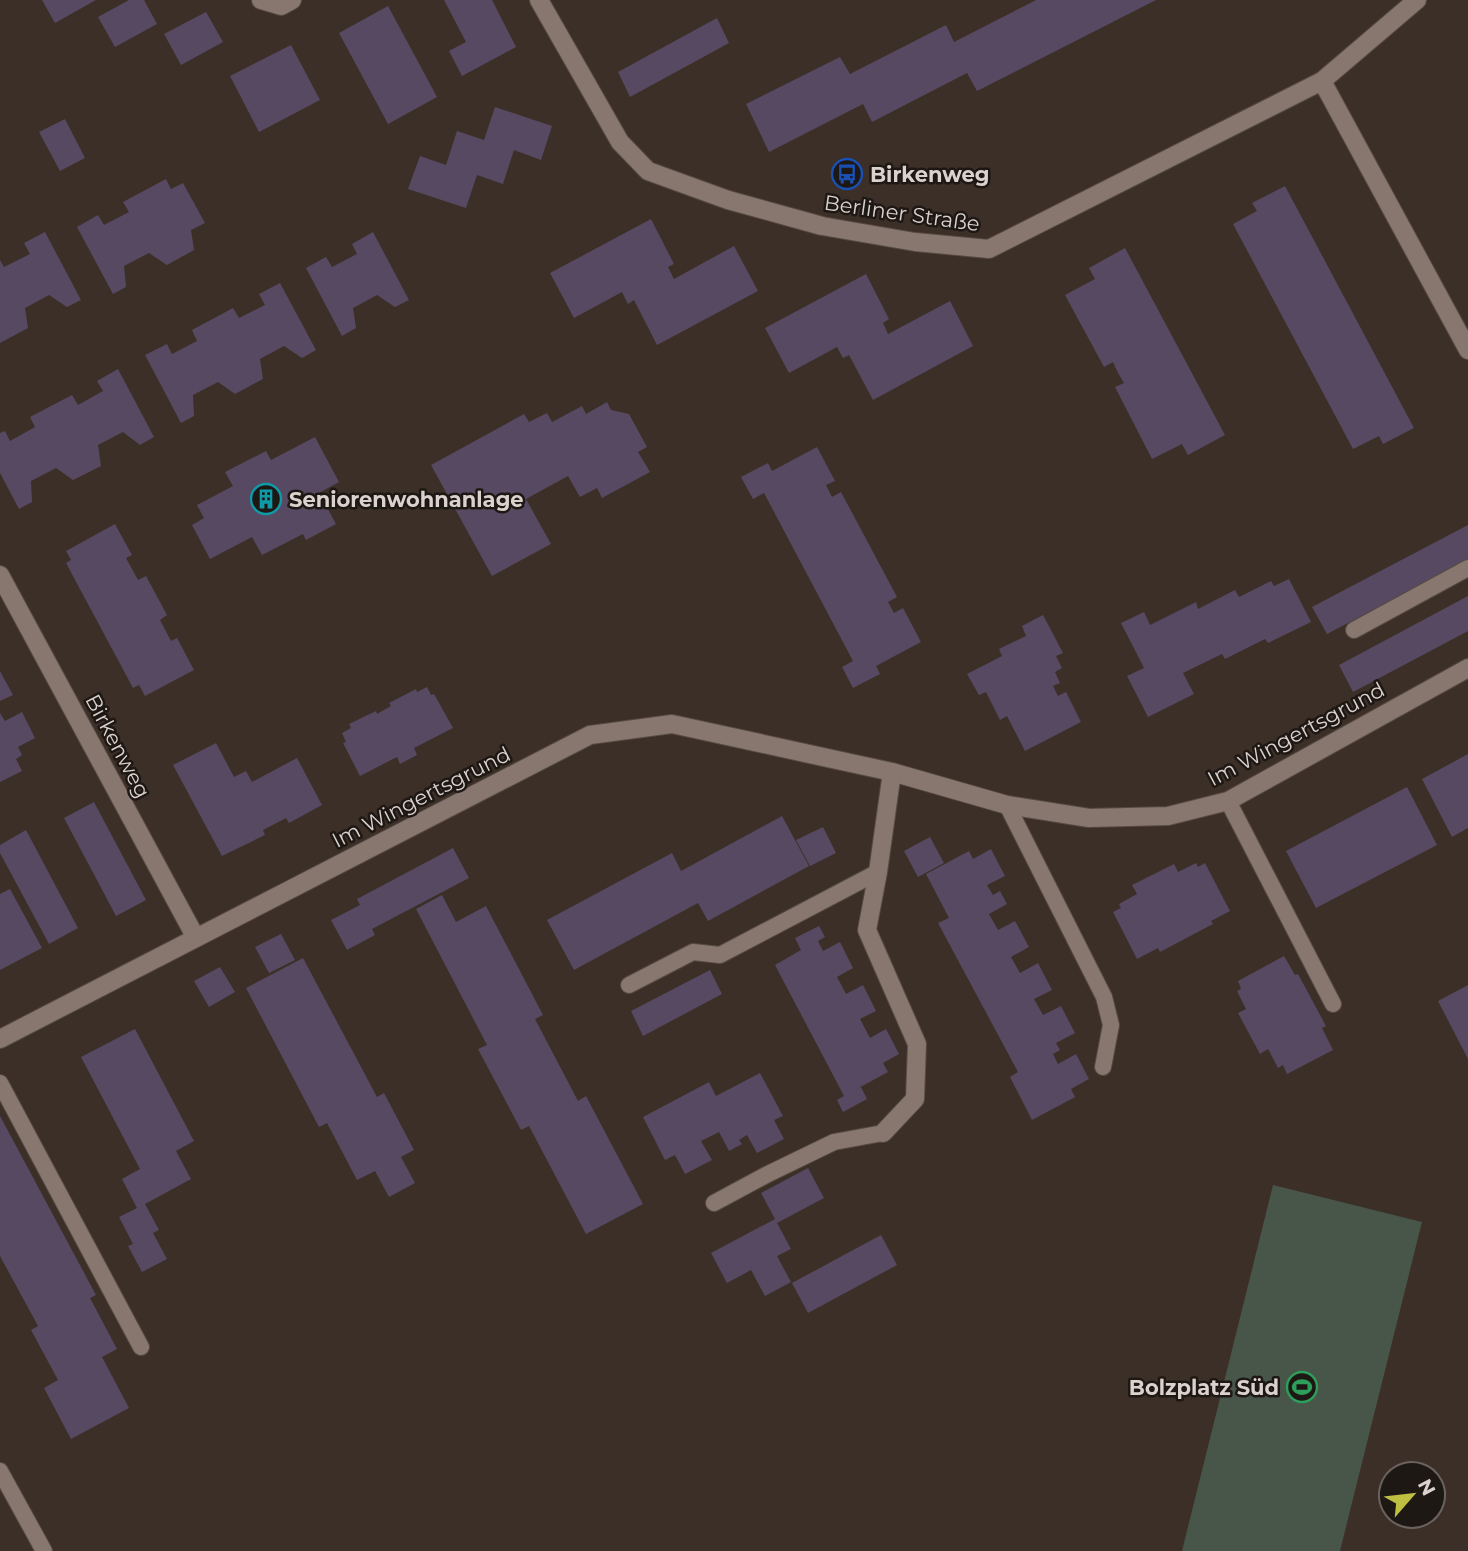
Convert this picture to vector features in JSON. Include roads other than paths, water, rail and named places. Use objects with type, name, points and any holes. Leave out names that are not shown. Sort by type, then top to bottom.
[{"type":"street","points":[[261,0],[281,6],[292,0]]},
{"type":"street","name":"Berliner Straße","points":[[539,0],[620,142],[648,171],[728,200],[822,226],[915,242],[989,249],[1322,81],[1417,0]]},
{"type":"street","points":[[1322,81],[1468,350]]},
{"type":"street","name":"Birkenweg","points":[[0,575],[196,938]]},
{"type":"street","name":"Im Wingertsgrund","points":[[0,1040],[590,735],[671,724],[892,772],[1007,805],[1089,818],[1168,816],[1228,800],[1468,668]]},
{"type":"street","points":[[883,1133],[915,1099],[917,1044],[867,930],[892,772]]},
{"type":"lane","points":[[1354,630],[1468,568]]},
{"type":"lane","points":[[1228,800],[1333,1004]]},
{"type":"lane","points":[[1007,805],[1104,998],[1111,1025],[1103,1067]]},
{"type":"lane","points":[[629,985],[693,952],[720,955],[878,872]]},
{"type":"lane","points":[[0,1083],[141,1347]]},
{"type":"lane","points":[[714,1203],[834,1142],[883,1133]]},
{"type":"lane","points":[[0,1471],[44,1551]]},
{"type":"place","name":"Birkenweg","points":[[847,174]]},
{"type":"place","name":"Seniorenwohnanlage","points":[[266,499]]},
{"type":"place","name":"Bolzplatz Süd","points":[[1302,1387]]}]
